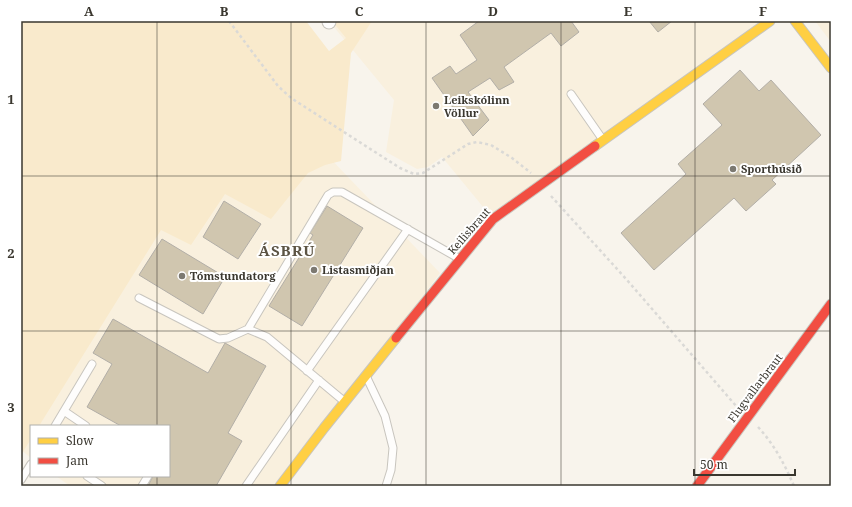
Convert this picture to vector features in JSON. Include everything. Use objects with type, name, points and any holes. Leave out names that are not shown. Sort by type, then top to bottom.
[{"type":"street","name":"Keilisbraut","points":[[280,486],[324,428],[493,219],[770,21]]},
{"type":"street","points":[[795,21],[831,68]]},
{"type":"street","name":"Flugvallarbraut","points":[[697,486],[831,304]]},
{"type":"lane","points":[[571,94],[603,140]]},
{"type":"lane","points":[[139,298],[218,339],[228,338],[248,329],[328,195],[333,192],[342,192],[460,259]]},
{"type":"lane","points":[[307,371],[408,230]]},
{"type":"lane","points":[[248,329],[267,337],[345,402]]},
{"type":"lane","points":[[56,425],[92,364]]},
{"type":"lane","points":[[366,377],[385,416],[394,448],[391,470],[386,486]]},
{"type":"lane","points":[[246,486],[319,380]]},
{"type":"lane","points":[[64,412],[84,425]]},
{"type":"lane","points":[[21,480],[30,466]]},
{"type":"lane","points":[[88,477],[102,486]]},
{"type":"lane","points":[[142,486],[147,477]]},
{"type":"path","points":[[229,21],[278,86],[291,98],[400,168],[414,174],[423,173],[468,144],[477,142],[491,145],[529,171],[627,280],[727,397],[764,433],[783,460],[794,486]]},
{"type":"shaded area","points":[[21,21],[306,21],[329,51],[346,38],[332,21],[372,21],[351,53],[341,161],[325,165],[308,173],[271,219],[225,194],[191,245],[161,230],[40,425],[30,425],[30,441],[21,455]]},
{"type":"shaded area","points":[[329,21],[770,21],[493,219],[442,157],[428,167],[417,169],[386,152],[394,100]]},
{"type":"shaded area","points":[[815,21],[831,21],[831,42]]},
{"type":"shaded area","points":[[258,83],[440,273],[281,486],[70,486],[57,477],[170,477],[170,425],[30,425],[30,457],[21,450],[21,423]]},
{"type":"building","points":[[479,21],[571,21],[579,32],[561,46],[551,33],[504,67],[514,82],[499,90],[490,78],[468,92],[489,120],[473,136],[432,78],[450,66],[456,74],[477,60],[460,35]]},
{"type":"building","points":[[649,21],[672,21],[658,32]]},
{"type":"building","name":"Sporthúsið","points":[[740,70],[759,91],[771,80],[821,135],[772,180],[776,184],[746,211],[734,198],[654,270],[621,233],[686,174],[678,164],[722,125],[703,104]]},
{"type":"building","points":[[224,201],[261,224],[238,259],[203,237]]},
{"type":"building","name":"Listasmiðjan","points":[[327,206],[363,228],[302,326],[269,306],[313,235],[310,233]]},
{"type":"building","name":"Tómstundatorg","points":[[162,239],[225,277],[203,314],[139,275]]},
{"type":"building","points":[[113,319],[208,373],[225,343],[266,366],[228,433],[242,441],[216,486],[148,486],[152,477],[170,477],[170,425],[119,425],[87,407],[112,364],[93,353]]},
{"type":"traffic: slow","points":[[595,146],[770,21]]},
{"type":"traffic: slow","points":[[795,21],[831,68]]},
{"type":"traffic: slow","points":[[280,486],[396,338]]},
{"type":"traffic: jam","points":[[396,338],[493,219],[595,146]]},
{"type":"traffic: jam","points":[[697,486],[831,304]]},
{"type":"place","name":"Leikskólinn Völlur","points":[[436,106]]},
{"type":"place","name":"Sporthúsið","points":[[733,169]]},
{"type":"place","name":"Listasmiðjan","points":[[314,270]]},
{"type":"place","name":"Tómstundatorg","points":[[182,276]]},
{"type":"district","name":"ÁSBRÚ","points":[[287,251]]}]
